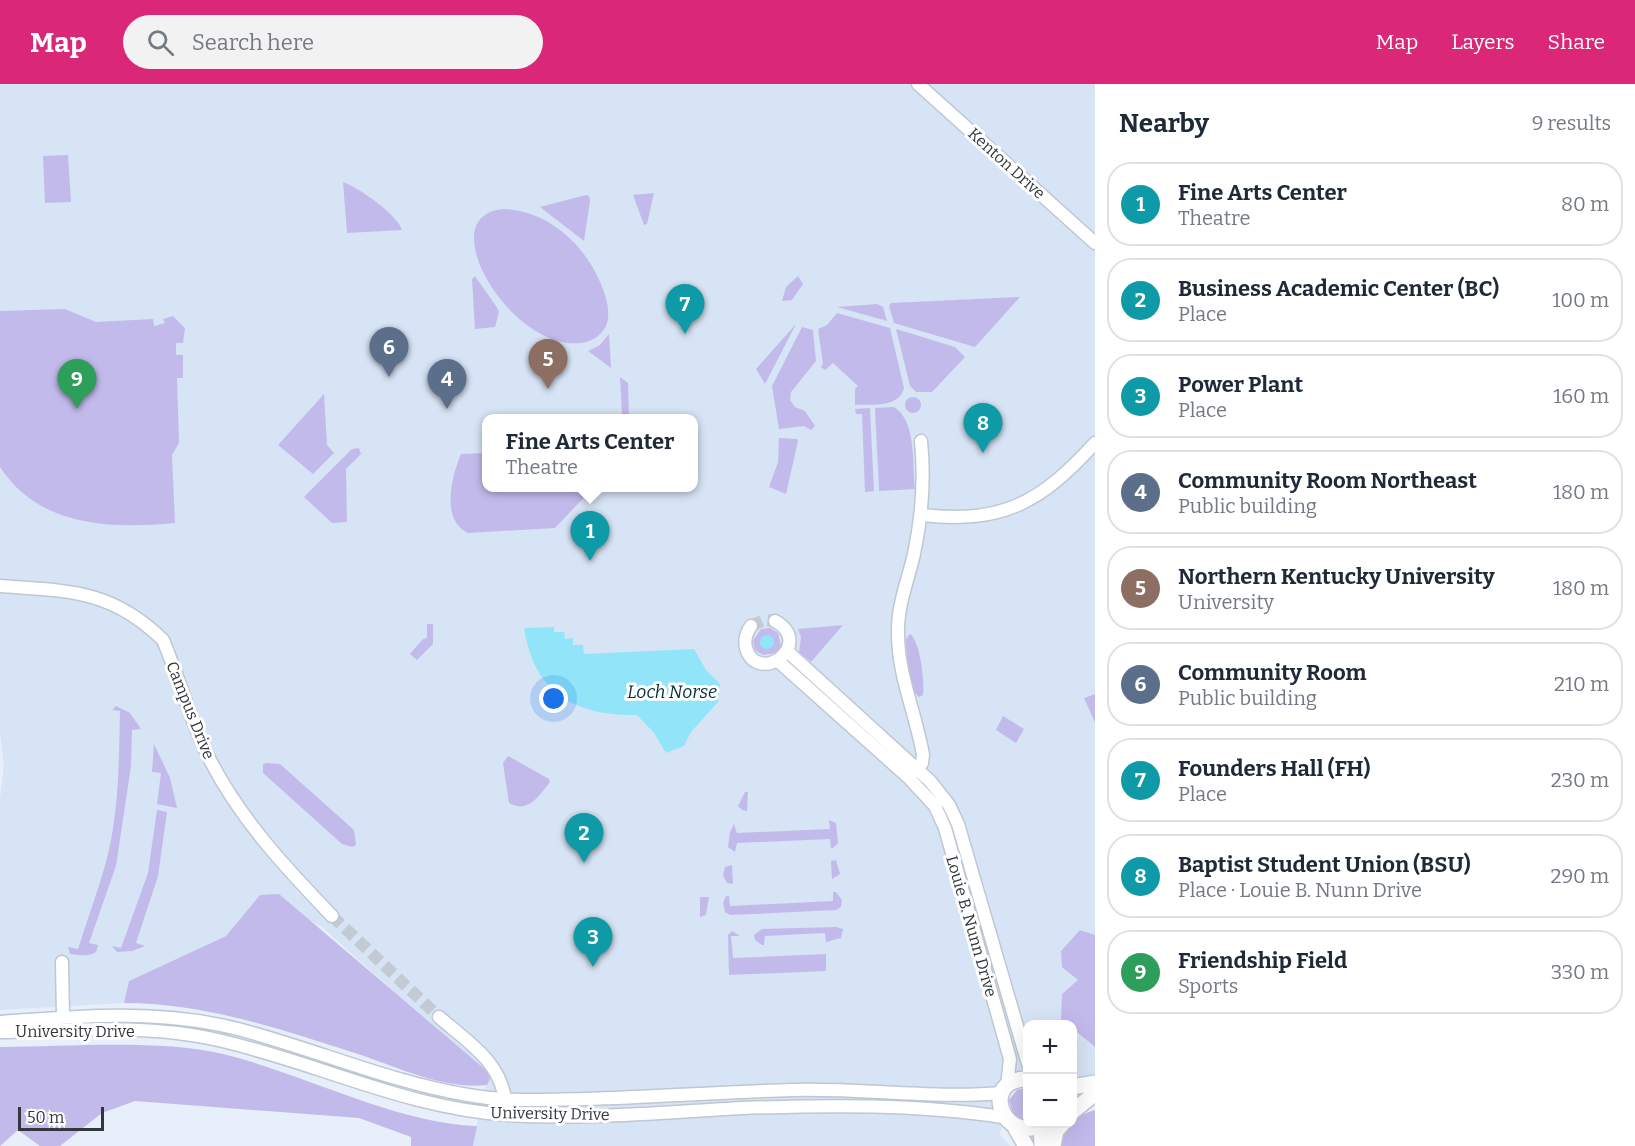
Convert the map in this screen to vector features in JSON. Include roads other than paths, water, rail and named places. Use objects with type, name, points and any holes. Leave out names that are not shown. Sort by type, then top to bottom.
[{"type":"main road","name":"University Drive","points":[[1005,1089],[1015,1080],[1023,1079]]},
{"type":"main road","points":[[1077,1088],[1094,1090]]},
{"type":"main road","points":[[1005,1089],[999,1108],[1002,1117],[1016,1129],[1026,1146]]},
{"type":"main road","points":[[1077,1098],[1094,1090]]},
{"type":"main road","points":[[1077,1107],[1094,1090]]},
{"type":"main road","points":[[1016,1129],[1033,1128]]},
{"type":"main road","points":[[1042,1128],[1042,1146]]},
{"type":"main road","points":[[1053,1146],[1059,1128]]},
{"type":"street","name":"Kenton Drive","points":[[918,84],[1095,243]]},
{"type":"street","points":[[912,773],[921,763],[923,755],[902,676],[898,629],[902,596],[922,515],[921,441]]},
{"type":"street","points":[[922,515],[980,516],[1018,506],[1047,490],[1095,443]]},
{"type":"street","name":"Campus Drive","points":[[0,586],[62,591],[100,599],[128,611],[157,634],[163,640],[180,679],[208,755],[231,794],[259,837],[332,916]]},
{"type":"street","points":[[751,626],[745,639],[749,654],[765,664],[778,661],[787,651],[786,631],[775,621]]},
{"type":"street","name":"Louie B. Nunn Drive","points":[[787,651],[912,773],[935,806],[945,828],[1010,1059],[1005,1089]]},
{"type":"street","name":"Louie B. Nunn Drive","points":[[778,661],[912,773],[930,782],[949,805],[958,824],[1023,1047]]},
{"type":"street","points":[[62,962],[63,1017]]},
{"type":"street","name":"University Drive","points":[[0,1022],[133,1015],[194,1021],[237,1029],[419,1084],[469,1096],[506,1100],[606,1099],[834,1089],[926,1094],[1005,1089]]},
{"type":"street","points":[[439,1017],[486,1058],[502,1078],[507,1115]]},
{"type":"street","name":"University Drive","points":[[0,1032],[154,1031],[188,1034],[245,1046],[413,1099],[507,1115],[603,1115],[830,1106],[977,1113],[1002,1117]]},
{"type":"water","name":"Loch Norse","points":[[554,627],[554,632],[564,632],[565,639],[573,638],[573,645],[583,645],[584,654],[694,649],[706,670],[720,684],[718,702],[691,732],[684,746],[666,753],[654,733],[637,715],[595,711],[577,705],[561,696],[548,684],[537,669],[529,650],[524,628]]},
{"type":"water","points":[[764,635],[770,635],[774,642],[770,649],[764,649],[760,645],[760,639]]},
{"type":"tunnel","points":[[751,626],[764,620],[775,621]]},
{"type":"tunnel","points":[[332,916],[439,1017]]},
{"type":"place","name":"Founders Hall (FH)","points":[[685,334]]},
{"type":"place","name":"Community Room","points":[[389,377]]},
{"type":"place","name":"Northern Kentucky University","points":[[548,389]]},
{"type":"place","name":"Friendship Field","points":[[77,409]]},
{"type":"place","name":"Community Room Northeast","points":[[447,409]]},
{"type":"place","name":"Baptist Student Union (BSU)","points":[[983,453]]},
{"type":"place","name":"Fine Arts Center","points":[[590,561]]},
{"type":"place","name":"Business Academic Center (BC)","points":[[584,863]]},
{"type":"place","name":"Power Plant","points":[[593,967]]}]
